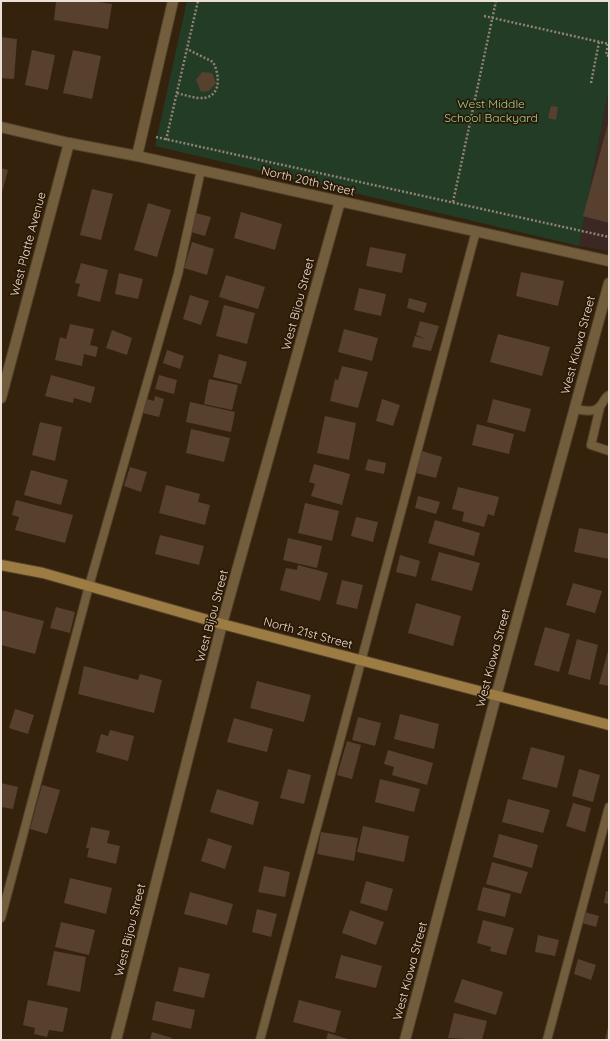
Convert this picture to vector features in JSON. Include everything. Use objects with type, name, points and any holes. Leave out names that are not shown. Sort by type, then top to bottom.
[{"type":"main road","name":"North 21st Street","points":[[1,565],[43,572],[222,624],[609,725]]},
{"type":"street","points":[[137,156],[172,1]]},
{"type":"street","name":"North 20th Street","points":[[1,127],[609,261]]},
{"type":"street","name":"West Platte Avenue","points":[[1,398],[69,143]]},
{"type":"street","name":"West Bijou Street","points":[[116,1040],[222,624],[340,201]]},
{"type":"street","name":"West Kiowa Street","points":[[405,1040],[496,696],[609,284]]},
{"type":"lane","points":[[1,918],[89,586],[178,274],[201,170]]},
{"type":"lane","points":[[260,1040],[476,232]]},
{"type":"lane","points":[[574,409],[593,411],[600,407],[609,395]]},
{"type":"lane","points":[[600,407],[591,445],[609,451]]},
{"type":"lane","points":[[547,1040],[609,807]]},
{"type":"path","points":[[166,140],[198,1]]},
{"type":"path","points":[[453,202],[496,1]]},
{"type":"path","points":[[484,16],[608,44],[606,55],[609,56]]},
{"type":"path","points":[[591,83],[599,42]]},
{"type":"path","points":[[177,93],[200,98],[211,96],[218,89],[219,80],[213,62],[187,49]]},
{"type":"path","points":[[142,134],[609,237]]},
{"type":"shaded area","points":[[609,88],[609,251],[579,246]]},
{"type":"green space","name":"West Middle School Backyard","points":[[187,1],[609,1],[609,88],[579,246],[155,146]]},
{"type":"building","points":[[56,1],[91,1],[112,4],[108,29],[54,20]]},
{"type":"building","points":[[1,37],[17,39],[14,79],[1,78]]},
{"type":"building","points":[[32,50],[55,55],[48,90],[25,85]]},
{"type":"building","points":[[73,50],[101,56],[92,99],[63,93]]},
{"type":"building","points":[[202,72],[212,73],[216,83],[209,91],[201,92],[196,80]]},
{"type":"building","points":[[551,106],[558,107],[556,120],[548,118]]},
{"type":"building","points":[[609,120],[609,223],[583,216]]},
{"type":"building","points":[[1,168],[8,170],[1,196]]},
{"type":"building","points":[[92,189],[113,194],[101,240],[80,235]]},
{"type":"building","points":[[148,203],[171,210],[157,257],[134,250]]},
{"type":"building","points":[[241,212],[282,224],[275,250],[234,238]]},
{"type":"building","points":[[196,213],[211,217],[205,236],[191,232]]},
{"type":"building","points":[[192,242],[214,249],[207,275],[184,268]]},
{"type":"building","points":[[370,247],[406,254],[402,273],[366,266]]},
{"type":"building","points":[[81,263],[108,270],[100,302],[77,296],[80,284],[75,283]]},
{"type":"building","points":[[521,272],[564,281],[558,306],[516,296]]},
{"type":"building","points":[[119,273],[143,279],[138,299],[115,294]]},
{"type":"building","points":[[226,275],[265,287],[258,309],[219,297]]},
{"type":"building","points":[[359,288],[386,294],[381,316],[354,310]]},
{"type":"building","points":[[190,295],[209,301],[201,325],[183,319]]},
{"type":"building","points":[[409,298],[427,303],[424,313],[407,308]]},
{"type":"building","points":[[224,305],[255,313],[247,344],[216,336]]},
{"type":"building","points":[[420,321],[439,326],[431,351],[412,347],[415,336],[426,339],[416,335]]},
{"type":"building","points":[[70,324],[94,329],[90,345],[98,347],[96,357],[84,354],[82,366],[55,360],[60,337],[66,339]]},
{"type":"building","points":[[344,329],[378,338],[372,361],[338,352]]},
{"type":"building","points":[[112,330],[132,338],[127,355],[106,348]]},
{"type":"building","points":[[498,334],[550,347],[542,376],[490,362]]},
{"type":"building","points":[[167,350],[184,356],[180,369],[163,363]]},
{"type":"building","points":[[219,354],[247,362],[241,384],[213,377]]},
{"type":"building","points":[[342,366],[368,372],[358,408],[330,401],[335,379],[338,380]]},
{"type":"building","points":[[51,375],[95,387],[91,403],[74,398],[73,403],[45,396]]},
{"type":"building","points":[[159,375],[177,380],[174,394],[155,389]]},
{"type":"building","points":[[209,379],[238,385],[232,410],[204,404]]},
{"type":"building","points":[[155,396],[164,399],[159,417],[143,413],[147,399],[154,401]]},
{"type":"building","points":[[382,399],[400,405],[393,426],[376,421]]},
{"type":"building","points":[[493,399],[531,409],[525,432],[487,422]]},
{"type":"building","points":[[190,402],[235,412],[231,432],[186,422]]},
{"type":"building","points":[[325,416],[356,423],[349,460],[317,453]]},
{"type":"building","points":[[40,422],[62,427],[55,461],[32,455]]},
{"type":"building","points":[[477,424],[514,434],[509,454],[472,445]]},
{"type":"building","points":[[191,429],[230,438],[224,462],[186,453]]},
{"type":"building","points":[[422,451],[442,457],[436,478],[416,473]]},
{"type":"building","points":[[368,459],[386,463],[384,474],[365,470]]},
{"type":"building","points":[[314,464],[350,474],[342,505],[311,496],[315,484],[309,482]]},
{"type":"building","points":[[130,467],[147,472],[141,492],[124,486]]},
{"type":"building","points":[[31,470],[68,480],[61,505],[24,495]]},
{"type":"building","points":[[166,485],[200,494],[198,502],[210,505],[205,525],[159,513]]},
{"type":"building","points":[[458,487],[499,497],[494,516],[488,514],[484,527],[462,521],[464,512],[452,509]]},
{"type":"building","points":[[418,496],[440,502],[436,514],[415,508]]},
{"type":"building","points":[[16,500],[73,515],[65,543],[15,530],[19,517],[12,515]]},
{"type":"building","points":[[305,503],[339,511],[332,541],[298,533]]},
{"type":"building","points":[[356,517],[378,522],[373,542],[351,536]]},
{"type":"building","points":[[435,520],[480,533],[474,556],[428,543]]},
{"type":"building","points":[[579,528],[609,534],[609,559],[574,552]]},
{"type":"building","points":[[160,535],[204,546],[199,565],[155,554]]},
{"type":"building","points":[[288,538],[322,546],[317,568],[283,560]]},
{"type":"building","points":[[439,552],[480,563],[472,591],[431,580]]},
{"type":"building","points":[[400,555],[420,561],[416,577],[396,572]]},
{"type":"building","points":[[298,565],[328,573],[320,601],[280,590],[286,568],[297,570]]},
{"type":"building","points":[[342,580],[363,585],[357,609],[336,604]]},
{"type":"building","points":[[573,583],[602,591],[595,613],[566,605]]},
{"type":"building","points":[[416,603],[461,616],[453,646],[408,633]]},
{"type":"building","points":[[56,607],[75,612],[70,633],[50,628]]},
{"type":"building","points":[[1,610],[44,621],[35,654],[1,645]]},
{"type":"building","points":[[545,627],[570,634],[559,672],[534,665]]},
{"type":"building","points":[[577,639],[598,645],[590,680],[568,674]]},
{"type":"building","points":[[609,647],[609,686],[599,684]]},
{"type":"building","points":[[84,666],[138,680],[140,674],[162,680],[154,713],[78,694]]},
{"type":"building","points":[[257,681],[311,695],[304,722],[250,708]]},
{"type":"building","points":[[15,709],[34,715],[28,734],[9,728]]},
{"type":"building","points":[[400,714],[439,724],[434,749],[394,739]]},
{"type":"building","points":[[358,717],[381,723],[375,746],[352,740]]},
{"type":"building","points":[[234,718],[273,729],[267,752],[227,742]]},
{"type":"building","points":[[110,730],[134,736],[128,761],[96,752],[101,734],[108,736]]},
{"type":"building","points":[[347,741],[361,745],[352,779],[337,775]]},
{"type":"building","points":[[531,747],[565,756],[557,788],[522,779]]},
{"type":"building","points":[[388,750],[433,763],[427,785],[392,775],[394,767],[384,764]]},
{"type":"building","points":[[288,769],[311,775],[304,804],[280,798]]},
{"type":"building","points":[[579,769],[600,775],[593,802],[572,796]]},
{"type":"building","points":[[380,779],[420,789],[414,812],[375,802]]},
{"type":"building","points":[[1,783],[18,787],[13,809],[1,807]]},
{"type":"building","points":[[42,785],[60,790],[47,834],[30,829]]},
{"type":"building","points":[[217,789],[259,802],[253,825],[210,812]]},
{"type":"building","points":[[508,799],[550,810],[543,833],[502,822]]},
{"type":"building","points":[[573,803],[591,808],[585,832],[566,826]]},
{"type":"building","points":[[363,826],[409,836],[404,862],[357,852]]},
{"type":"building","points":[[91,827],[110,831],[107,843],[120,846],[116,864],[87,857],[89,848],[86,848]]},
{"type":"building","points":[[321,832],[358,838],[354,861],[317,854]]},
{"type":"building","points":[[499,834],[538,845],[532,868],[493,857]]},
{"type":"building","points":[[208,838],[232,846],[225,869],[201,861]]},
{"type":"building","points":[[492,862],[528,872],[521,894],[486,884]]},
{"type":"building","points":[[264,866],[290,872],[285,897],[258,892]]},
{"type":"building","points":[[70,878],[112,888],[106,914],[64,903]]},
{"type":"building","points":[[366,881],[393,889],[387,911],[360,903]]},
{"type":"building","points":[[483,887],[511,894],[505,917],[477,910]]},
{"type":"building","points":[[606,891],[609,892],[609,904],[604,903]]},
{"type":"building","points":[[190,892],[233,904],[227,925],[184,914]]},
{"type":"building","points":[[257,909],[277,914],[271,937],[252,932]]},
{"type":"building","points":[[350,910],[384,922],[376,945],[342,933]]},
{"type":"building","points":[[585,912],[599,916],[596,927],[582,923]]},
{"type":"building","points":[[483,920],[514,928],[506,955],[490,951],[491,947],[477,943]]},
{"type":"building","points":[[61,922],[95,930],[89,955],[55,947]]},
{"type":"building","points":[[538,935],[559,940],[555,956],[535,952]]},
{"type":"building","points":[[54,951],[86,957],[80,992],[47,985]]},
{"type":"building","points":[[341,955],[382,966],[376,988],[335,978]]},
{"type":"building","points":[[578,959],[596,965],[591,980],[574,974]]},
{"type":"building","points":[[179,967],[210,974],[204,998],[173,991]]},
{"type":"building","points":[[462,979],[503,992],[496,1015],[454,1002]]},
{"type":"building","points":[[28,1000],[68,1008],[63,1032],[49,1030],[47,1037],[34,1034],[35,1028],[23,1025]]},
{"type":"building","points":[[299,1000],[341,1011],[335,1033],[293,1022]]},
{"type":"building","points":[[156,1001],[195,1010],[191,1029],[152,1020]]},
{"type":"building","points":[[454,1013],[487,1021],[482,1040],[448,1038]]},
{"type":"building","points":[[608,1027],[609,1040],[605,1040]]},
{"type":"building","points":[[152,1032],[172,1038],[171,1040],[150,1040]]},
{"type":"building","points":[[328,1033],[351,1040],[326,1040]]}]
